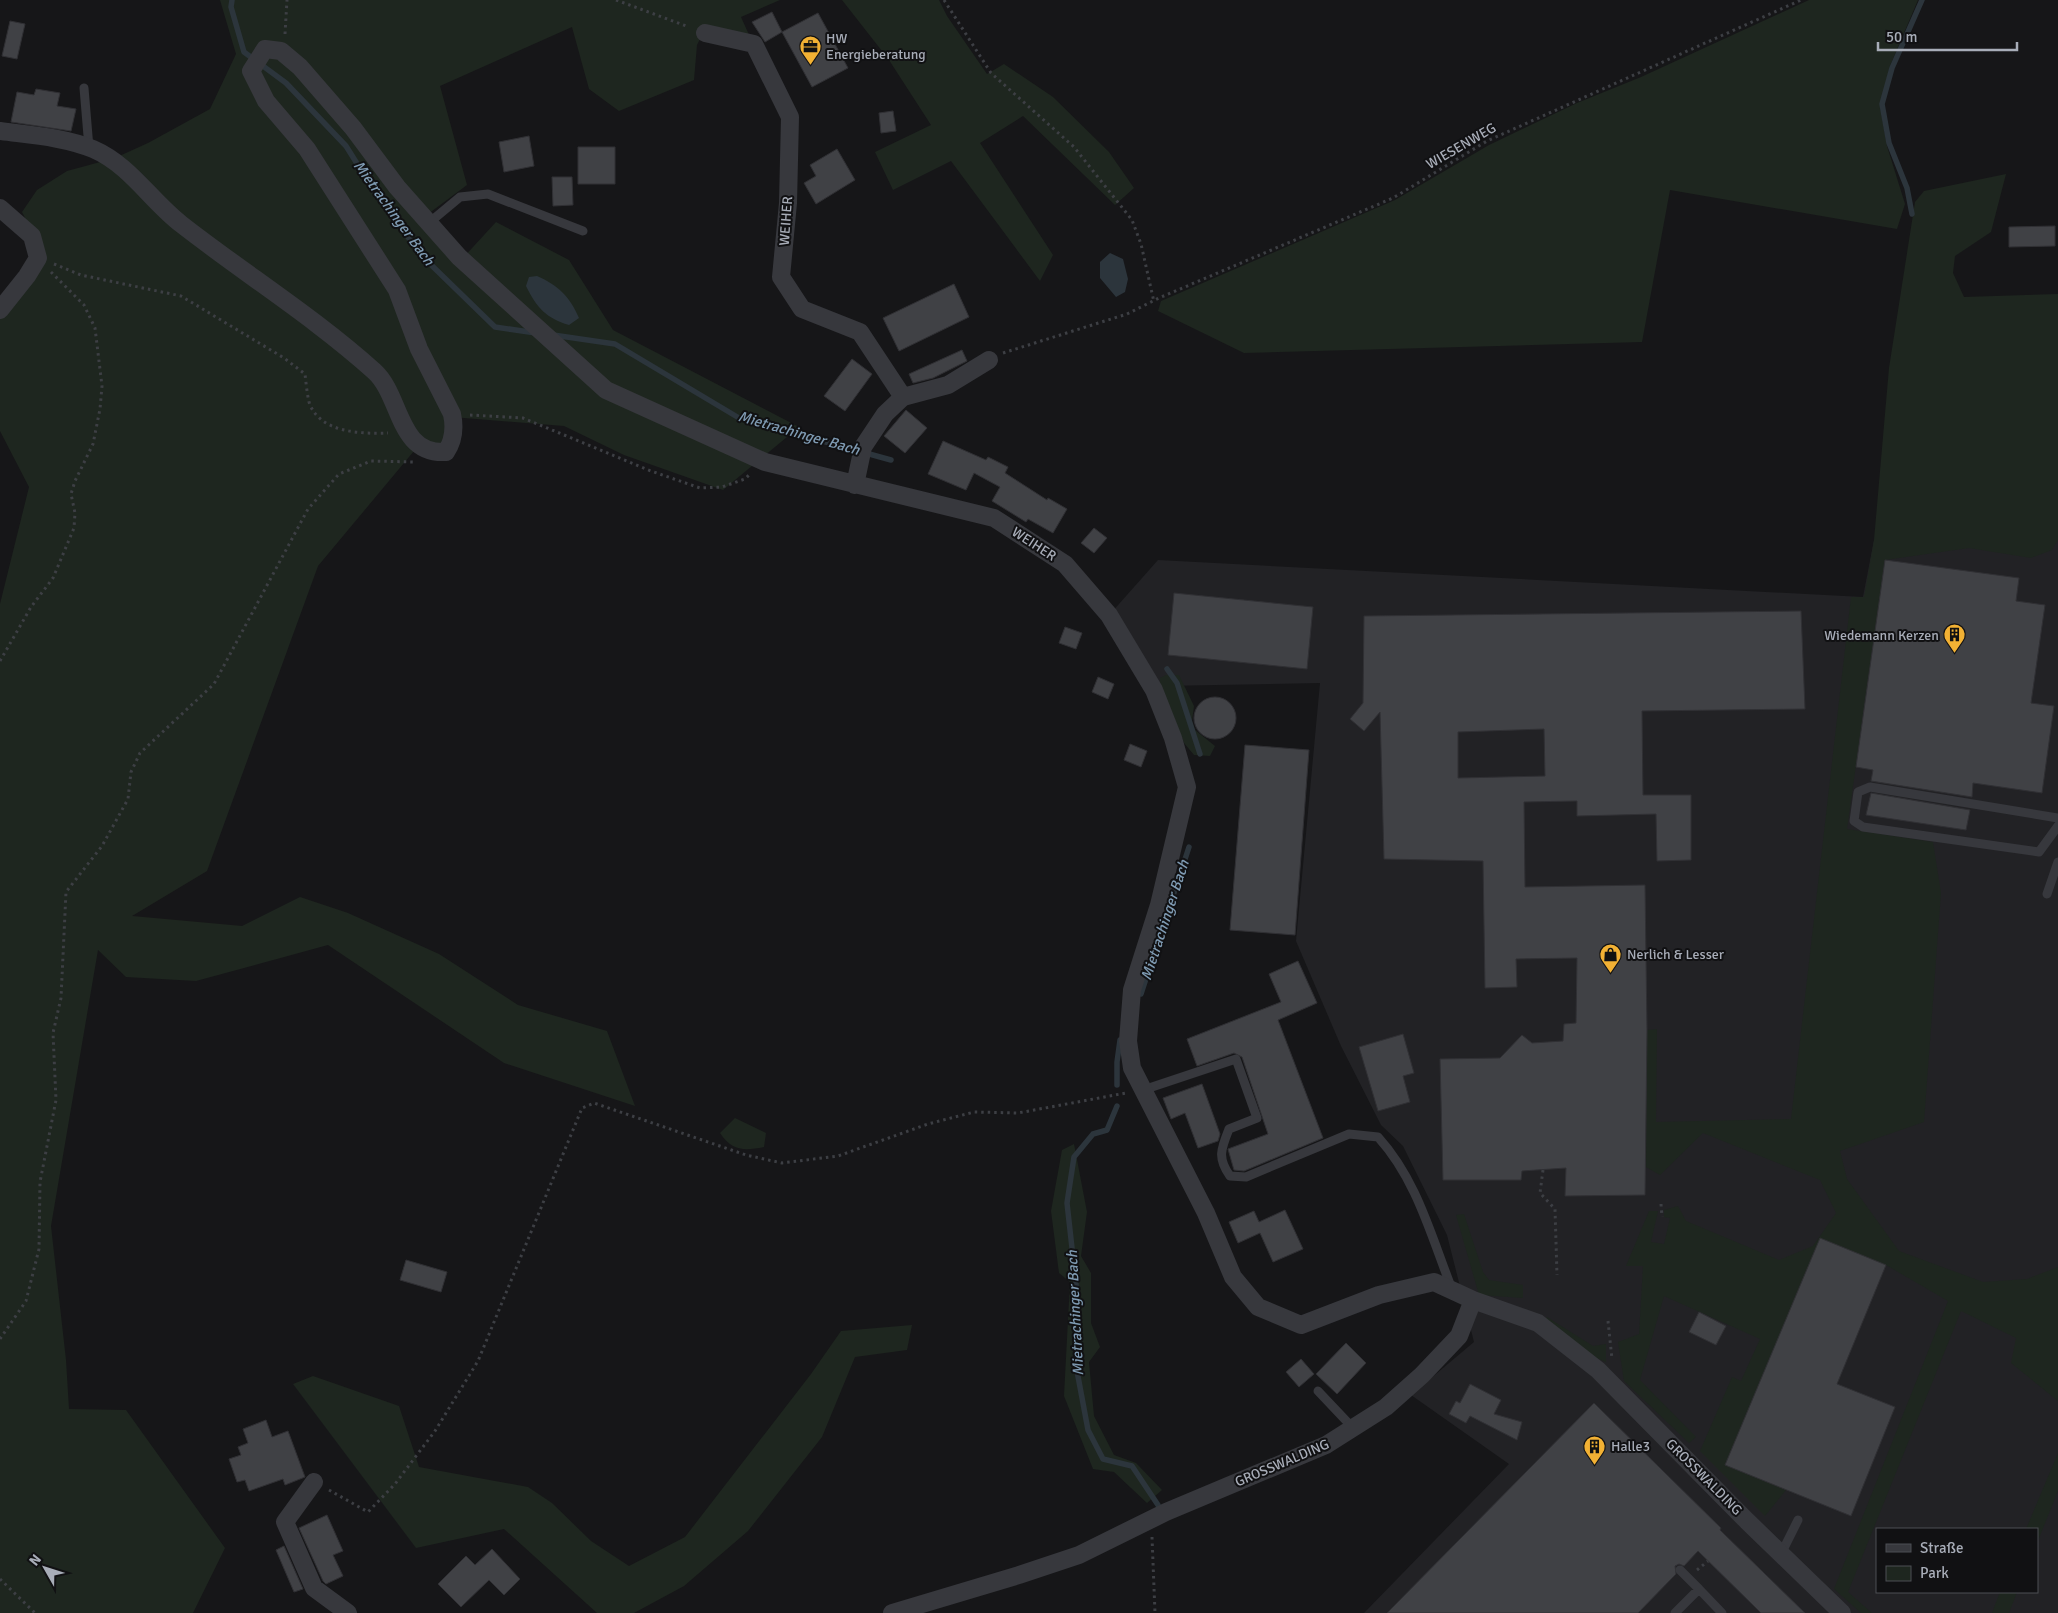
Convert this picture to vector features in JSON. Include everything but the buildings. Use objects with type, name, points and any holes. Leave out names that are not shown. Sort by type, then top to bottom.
[{"type":"street","name":"WEIHER","points":[[705,33],[754,44],[790,117],[788,203],[781,277],[802,309],[860,332],[903,397]]},
{"type":"street","points":[[0,131],[64,140],[89,148],[118,162],[180,223],[262,283],[376,373],[395,406],[406,432],[418,444],[433,453],[446,452],[452,443],[454,424],[452,414],[419,350],[397,290],[307,149],[266,101],[250,71],[272,51]]},
{"type":"street","name":"WEIHER","points":[[272,51],[300,68],[353,128],[397,187],[430,222],[458,256],[606,390],[765,462],[994,518],[1065,564],[1109,615],[1154,690],[1173,738],[1187,787],[1159,905],[1132,990],[1128,1041],[1132,1068],[1206,1213],[1233,1276],[1258,1307],[1301,1325],[1379,1295],[1434,1282],[1473,1300]]},
{"type":"street","points":[[0,208],[32,236],[38,258],[27,276],[0,310]]},
{"type":"street","points":[[855,485],[861,456],[885,414],[903,397],[948,385],[989,360]]},
{"type":"street","name":"GROSSWALDING","points":[[892,1613],[1079,1555],[1151,1519],[1326,1445],[1386,1407],[1422,1375],[1459,1336],[1473,1300],[1538,1323],[1598,1370],[1842,1613]]},
{"type":"street","points":[[314,1482],[285,1522],[314,1588],[348,1613]]},
{"type":"lane","points":[[84,88],[89,148]]},
{"type":"lane","points":[[430,222],[460,197],[488,194],[583,231]]},
{"type":"lane","points":[[2058,818],[1870,787],[1858,792],[1854,821],[1863,827],[2039,852],[2058,826]]},
{"type":"lane","points":[[2047,894],[2058,862]]},
{"type":"lane","points":[[1144,1090],[1236,1059],[1257,1118],[1229,1129],[1221,1148],[1222,1165],[1230,1176],[1246,1177],[1348,1134],[1378,1136],[1395,1155],[1425,1212],[1453,1291]]},
{"type":"lane","points":[[1318,1391],[1353,1428]]},
{"type":"lane","points":[[1781,1554],[1798,1520]]},
{"type":"lane","points":[[1680,1570],[1722,1613]]},
{"type":"lane","points":[[1675,1613],[1698,1589]]},
{"type":"path","points":[[272,51],[286,30],[287,0]]},
{"type":"path","points":[[616,0],[705,33]]},
{"type":"path","points":[[944,0],[991,73],[1074,147],[1132,220],[1142,244],[1154,302]]},
{"type":"path","name":"WIESENWEG","points":[[989,360],[1008,350],[1128,314],[1159,298],[1393,198],[1444,170],[1487,141],[1801,0]]},
{"type":"path","points":[[38,258],[81,275],[181,296],[284,358],[305,374],[310,403],[324,421],[344,431],[406,432]]},
{"type":"path","points":[[0,661],[31,607],[53,578],[74,528],[75,513],[71,494],[75,481],[93,444],[100,409],[102,386],[95,328],[84,305],[38,258]]},
{"type":"path","points":[[452,414],[523,418],[651,471],[700,488],[722,487],[745,479],[765,462]]},
{"type":"path","points":[[0,1339],[26,1301],[39,1248],[40,1182],[56,1100],[53,1032],[61,998],[66,892],[102,846],[128,799],[131,772],[140,753],[214,684],[308,509],[339,474],[371,461],[410,463],[433,453]]},
{"type":"path","points":[[314,1482],[368,1512],[395,1484],[435,1431],[478,1361],[582,1108],[594,1103],[746,1156],[782,1163],[838,1156],[928,1124],[974,1112],[1018,1113],[1144,1090]]},
{"type":"path","points":[[1543,1170],[1540,1193],[1555,1209],[1556,1275]]},
{"type":"path","points":[[1661,1204],[1662,1216]]},
{"type":"path","points":[[1608,1320],[1612,1364]]},
{"type":"path","points":[[1151,1519],[1155,1613]]},
{"type":"path","points":[[0,1579],[35,1613]]},
{"type":"shaded area","points":[[1110,253],[1123,259],[1128,279],[1125,292],[1116,297],[1100,278],[1100,262]]},
{"type":"shaded area","points":[[537,276],[551,283],[562,292],[572,304],[579,318],[569,325],[554,319],[538,306],[526,286],[529,277]]},
{"type":"shaded area","points":[[2058,521],[2058,1613],[1364,1613],[1509,1464],[1411,1395],[1474,1342],[1447,1235],[1403,1146],[1381,1125],[1341,1046],[1296,941],[1320,683],[1161,686],[1111,613],[1158,560],[1863,597],[1874,540]]},
{"type":"green space","points":[[220,0],[780,0],[741,17],[750,37],[707,25],[697,45],[694,80],[619,111],[589,89],[572,27],[440,86],[467,185],[428,214],[462,259],[496,222],[569,260],[613,330],[799,427],[723,490],[624,455],[564,426],[452,417],[454,443],[419,445],[318,566],[207,871],[132,916],[242,926],[300,897],[348,913],[439,954],[518,1005],[607,1031],[635,1106],[504,1063],[328,945],[196,981],[126,977],[98,950],[51,1226],[66,1360],[69,1409],[126,1410],[225,1548],[193,1613],[0,1613],[0,604],[29,487],[0,431],[0,311],[26,279],[34,235],[22,212],[37,190],[67,171],[115,158],[148,143],[210,109],[236,54]]},
{"type":"green space","points":[[842,0],[939,0],[947,16],[987,74],[1004,64],[1053,97],[1109,152],[1134,188],[1115,205],[1023,116],[980,143],[1053,255],[1040,281],[951,161],[893,190],[875,152],[931,125],[889,60]]},
{"type":"green space","points":[[1809,0],[1918,0],[1890,66],[1880,106],[1887,146],[1905,204],[1897,229],[1670,190],[1642,342],[1244,353],[1158,311],[1161,301],[1395,200],[1489,145],[1577,103],[1641,77]]},
{"type":"green space","points":[[2006,174],[1991,232],[1955,256],[1953,273],[1964,297],[2058,294],[2058,540],[2052,550],[2031,558],[1969,548],[1885,560],[1847,829],[1933,842],[1941,893],[1924,1122],[1840,1151],[1847,1179],[1899,1251],[1983,1282],[2027,1279],[2058,1267],[2058,1401],[2011,1363],[2016,1338],[1961,1311],[1848,1592],[1872,1613],[1861,1613],[1834,1589],[1948,1301],[1886,1265],[1776,1346],[1725,1465],[1786,1490],[1765,1516],[1700,1451],[1732,1377],[1741,1381],[1760,1339],[1664,1296],[1640,1380],[1696,1437],[1689,1443],[1624,1381],[1618,1342],[1639,1334],[1643,1266],[1626,1266],[1649,1211],[1658,1211],[1651,1242],[1664,1244],[1670,1218],[1664,1217],[1664,1210],[1678,1206],[1686,1221],[1779,1260],[1813,1246],[1836,1213],[1820,1180],[1703,1133],[1660,1175],[1646,1167],[1647,1030],[1657,1029],[1656,1122],[1791,1119],[1851,597],[1864,597],[1874,540],[1889,368],[1915,202],[1924,191]]},
{"type":"green space","points":[[1166,675],[1179,675],[1194,706],[1192,721],[1195,730],[1215,746],[1210,756],[1194,755],[1184,743],[1170,707],[1160,695],[1160,678]]},
{"type":"green space","points":[[735,1118],[766,1133],[764,1147],[739,1148],[725,1139],[720,1133]]},
{"type":"green space","points":[[1074,1144],[1087,1212],[1081,1256],[1091,1273],[1091,1323],[1100,1347],[1089,1362],[1094,1416],[1114,1455],[1136,1463],[1162,1490],[1147,1503],[1114,1472],[1093,1469],[1064,1396],[1070,1282],[1059,1273],[1051,1211],[1062,1150]]},
{"type":"green space","points":[[1464,1214],[1483,1272],[1489,1280],[1523,1285],[1523,1298],[1479,1295],[1456,1215]]},
{"type":"green space","points":[[1547,1317],[1593,1346],[1606,1344],[1606,1362],[1589,1355],[1543,1321]]},
{"type":"green space","points":[[912,1325],[907,1350],[855,1357],[822,1437],[748,1531],[684,1586],[634,1613],[597,1613],[504,1529],[416,1548],[293,1384],[313,1376],[399,1406],[419,1467],[528,1487],[552,1503],[591,1541],[629,1566],[685,1537],[811,1374],[841,1331]]},
{"type":"green space","points":[[2058,1453],[2058,1491],[2038,1541],[2038,1528],[2026,1528]]},
{"type":"green space","points":[[2000,1593],[2017,1593],[2009,1613],[1992,1613]]},
{"type":"waterway","name":"Mietrachinger Bach","points":[[232,0],[231,7],[244,52],[286,83],[346,146],[378,197],[423,257],[495,327],[536,333]]},
{"type":"waterway","points":[[1912,214],[1907,188],[1889,143],[1882,104],[1892,68],[1922,0]]},
{"type":"waterway","name":"Mietrachinger Bach","points":[[553,335],[615,344],[739,418],[891,460]]},
{"type":"waterway","name":"Mietrachinger Bach","points":[[1167,669],[1177,683],[1200,754]]},
{"type":"waterway","name":"Mietrachinger Bach","points":[[1141,994],[1189,847]]},
{"type":"waterway","name":"Mietrachinger Bach","points":[[1117,1085],[1117,1062],[1120,1040]]},
{"type":"waterway","name":"Mietrachinger Bach","points":[[1117,1106],[1107,1130],[1093,1134],[1074,1157],[1067,1203],[1076,1284],[1077,1371],[1088,1430],[1103,1459],[1132,1466],[1158,1505]]},
{"type":"place","name":"HW Energieberatung","points":[[810,65]]},
{"type":"place","name":"Wiedemann Kerzen","points":[[1955,654]]},
{"type":"place","name":"Nerlich & Lesser","points":[[1611,973]]},
{"type":"place","name":"Halle3","points":[[1595,1465]]}]
